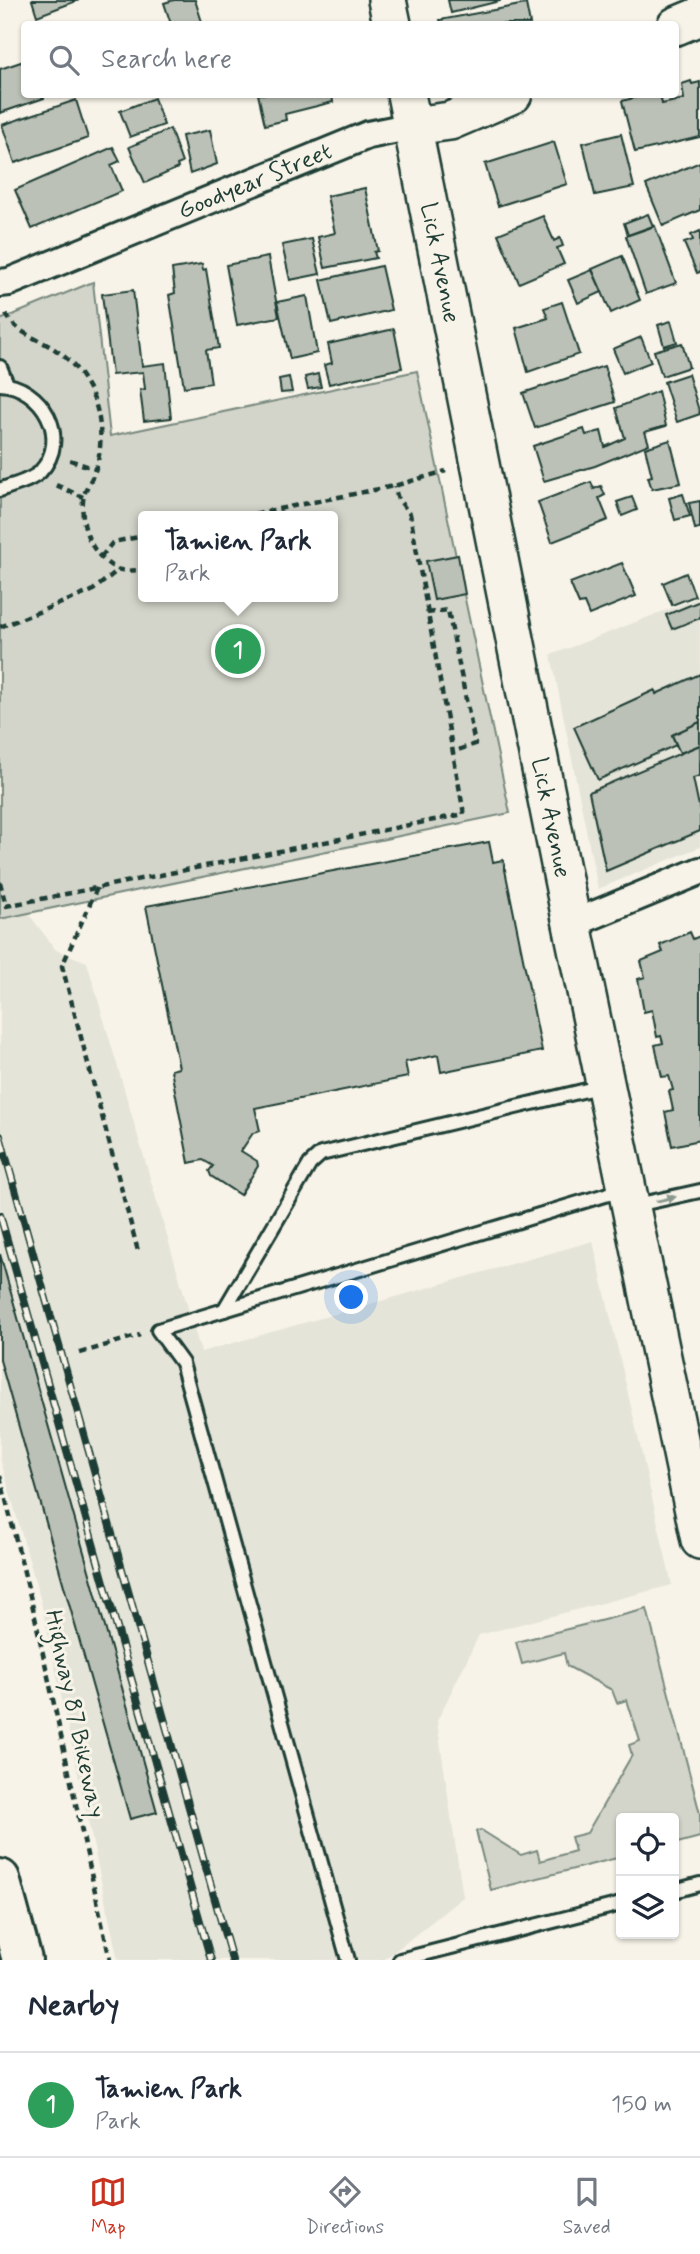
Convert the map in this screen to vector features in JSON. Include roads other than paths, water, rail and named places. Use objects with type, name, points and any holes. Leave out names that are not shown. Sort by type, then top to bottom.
[{"type":"highway","points":[[0,1879],[22,1960]]},
{"type":"street","points":[[387,0],[391,21]]},
{"type":"street","points":[[679,25],[700,16]]},
{"type":"street","name":"Goodyear Street","points":[[0,283],[9,282],[368,135],[410,110],[450,121],[504,98]]},
{"type":"street","name":"Lick Avenue","points":[[410,110],[572,924],[700,1539]]},
{"type":"street","points":[[572,924],[700,871]]},
{"type":"lane","points":[[0,367],[4,384],[32,395],[41,404],[52,426],[51,452],[37,474],[0,490]]},
{"type":"lane","points":[[224,1310],[310,1164],[321,1154],[607,1085]]},
{"type":"lane","points":[[348,1960],[182,1363],[158,1330],[630,1197],[700,1191]]},
{"type":"lane","points":[[679,1890],[700,1884]]},
{"type":"lane","points":[[400,1960],[616,1905]]},
{"type":"railway","points":[[0,1136],[232,1960]]},
{"type":"railway","points":[[0,1215],[211,1960]]},
{"type":"place","name":"Tamien Park","points":[[238,651]]}]
